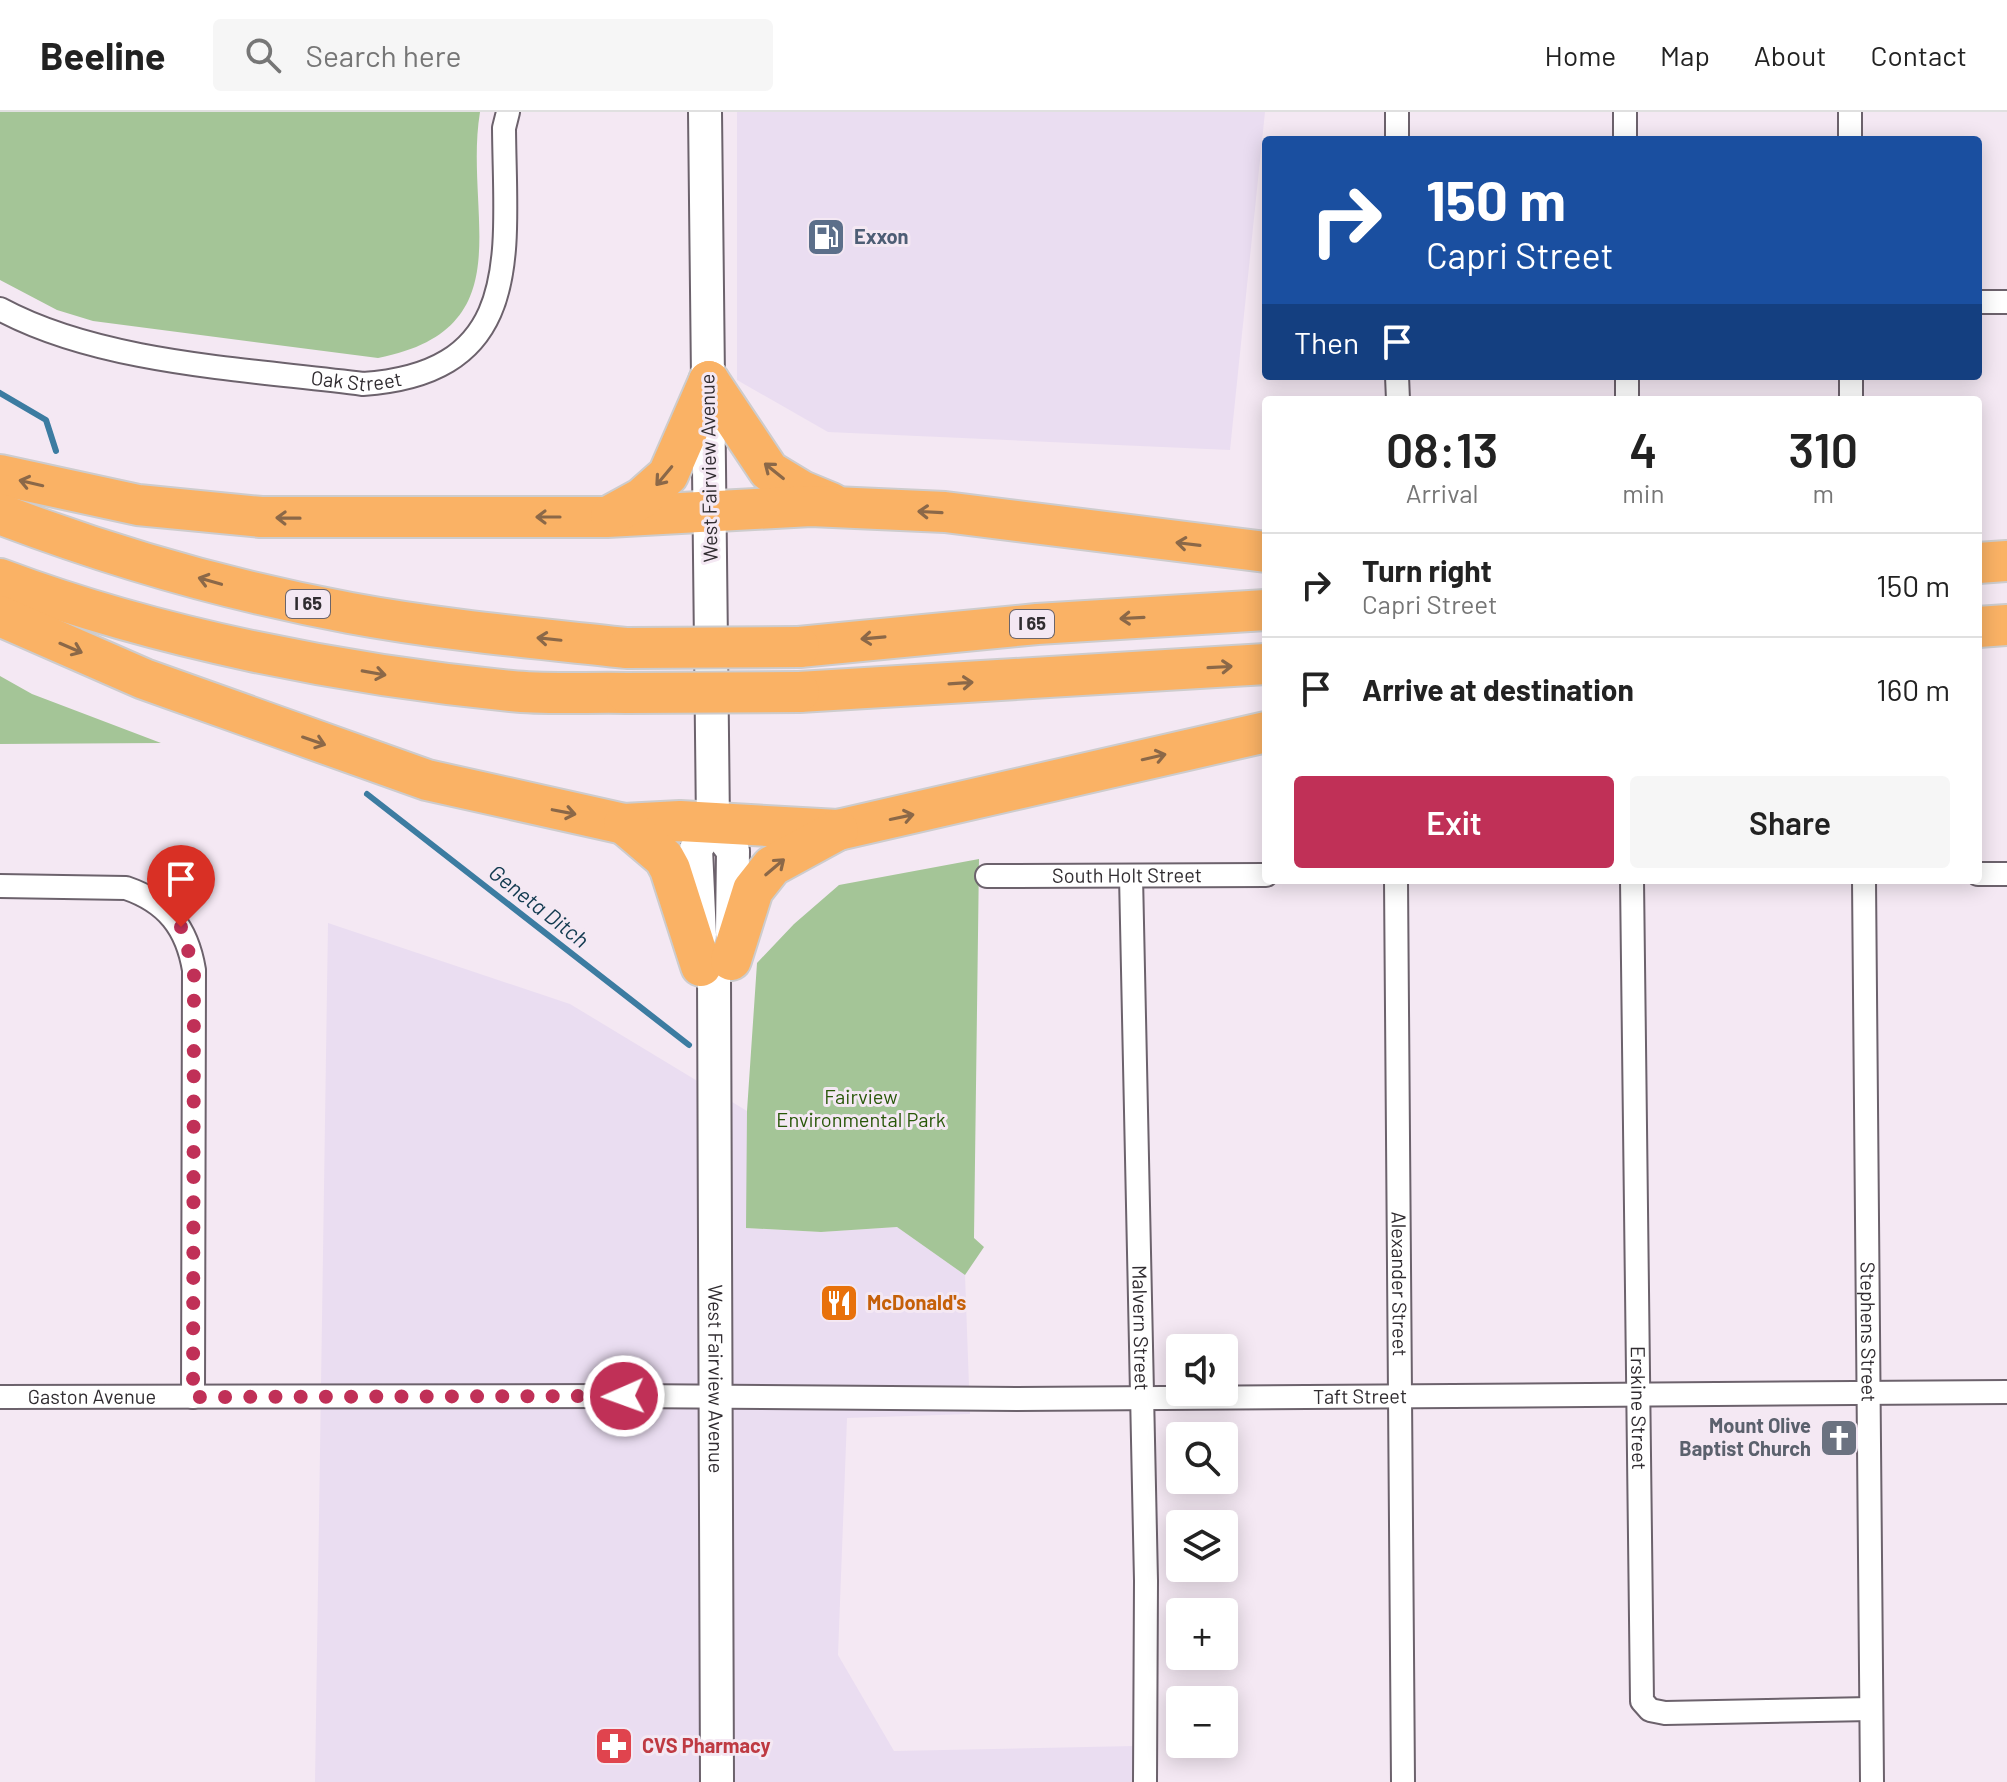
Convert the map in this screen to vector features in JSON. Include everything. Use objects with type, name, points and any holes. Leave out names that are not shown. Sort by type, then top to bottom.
[{"type":"highway","points":[[709,381],[769,471],[802,491],[842,507]]},
{"type":"highway","points":[[607,517],[642,498],[668,475],[709,381]]},
{"type":"highway","points":[[0,475],[138,505],[232,515],[333,519],[607,517],[710,509],[842,507],[945,512],[1262,552]]},
{"type":"highway","name":"I 65","points":[[0,514],[113,554],[309,604],[477,632],[627,648],[799,647],[1037,624],[1262,610]]},
{"type":"highway","points":[[1982,563],[2007,561]]},
{"type":"highway","points":[[0,579],[177,632],[303,660],[515,692],[799,692],[1262,664]]},
{"type":"highway","points":[[0,616],[144,679],[427,780],[624,824],[680,821],[838,830],[1262,733]]},
{"type":"highway","points":[[1982,627],[2007,625]]},
{"type":"highway","points":[[624,824],[664,858],[715,967]]},
{"type":"highway","points":[[715,967],[753,890],[772,866],[838,830]]},
{"type":"main road","name":"West Fairview Avenue","points":[[705,112],[713,824],[733,851],[715,967],[717,1782]]},
{"type":"street","name":"Oak Street","points":[[0,309],[48,332],[109,350],[363,384],[400,382],[436,370],[464,350],[499,295],[505,257],[504,128],[508,112]]},
{"type":"street","points":[[1397,112],[1397,136]]},
{"type":"street","points":[[1625,112],[1625,136]]},
{"type":"street","points":[[1850,112],[1850,136]]},
{"type":"street","points":[[1982,302],[2007,302]]},
{"type":"street","points":[[1982,874],[2007,874]]},
{"type":"street","name":"South Holt Street","points":[[987,876],[1262,875]]},
{"type":"street","name":"Malvern Street","points":[[1131,876],[1143,1397],[1145,1782]]},
{"type":"street","name":"Alexander Street","points":[[1396,884],[1403,1782]]},
{"type":"street","name":"Erskine Street","points":[[1632,884],[1642,1701],[1650,1710],[1665,1713],[1871,1709]]},
{"type":"street","name":"Stephens Street","points":[[1864,884],[1872,1782]]},
{"type":"street","points":[[0,886],[126,888],[145,895],[169,912],[190,948],[194,970],[193,1397]]},
{"type":"street","name":"Taft Street","points":[[714,1398],[1636,1398],[2007,1392]]},
{"type":"street","name":"Gaston Avenue","points":[[0,1397],[714,1398]]},
{"type":"shaded area","points":[[737,112],[1265,112],[1230,450],[828,432],[737,380]]},
{"type":"shaded area","points":[[328,923],[570,1004],[747,1111],[747,1228],[821,1232],[897,1227],[965,1275],[970,1414],[847,1418],[838,1655],[894,1751],[1134,1746],[1134,1782],[315,1782]]},
{"type":"green space","points":[[0,112],[480,112],[477,151],[478,263],[471,295],[454,322],[424,343],[378,358],[93,321],[57,310],[0,280]]},
{"type":"green space","points":[[0,676],[32,694],[161,743],[0,744]]},
{"type":"green space","name":"Fairview Environmental Park","points":[[979,859],[974,1238],[984,1247],[965,1275],[897,1227],[821,1232],[746,1228],[747,1111],[757,963],[794,924],[839,885]]},
{"type":"waterway","name":"Geneta Ditch","points":[[0,393],[46,420],[56,451]]},
{"type":"waterway","name":"Geneta Ditch","points":[[367,794],[689,1045]]},
{"type":"place","name":"Exxon","points":[[826,237]]},
{"type":"place","name":"McDonald's","points":[[839,1303]]},
{"type":"place","name":"Mount Olive Baptist Church","points":[[1839,1438]]},
{"type":"place","name":"CVS Pharmacy","points":[[614,1746]]},
{"type":"route","points":[[181,927],[190,948],[194,970],[193,1397],[624,1396]]}]
